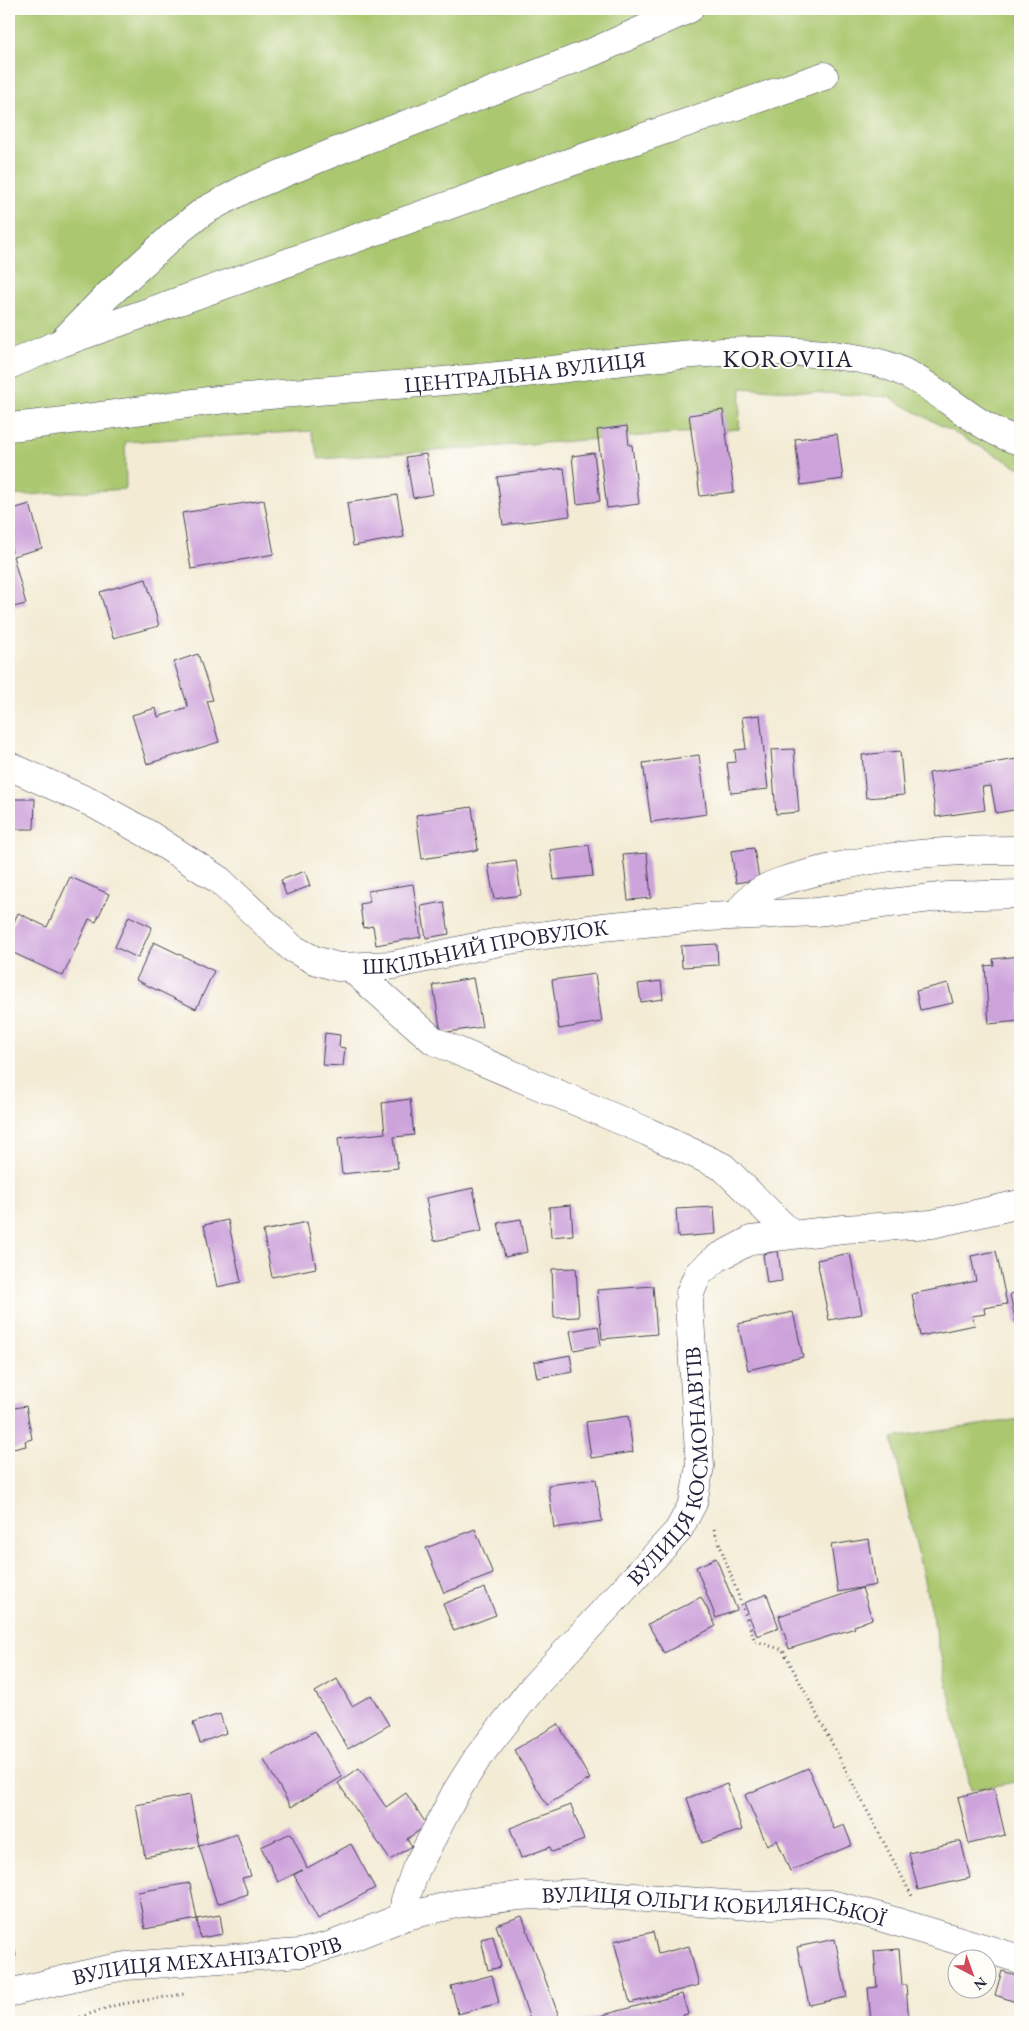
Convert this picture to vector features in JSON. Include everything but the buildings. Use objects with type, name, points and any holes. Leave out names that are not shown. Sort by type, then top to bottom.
[{"type":"street","points":[[60,343],[150,256],[204,211],[245,189],[312,161],[593,52],[689,9]]},
{"type":"street","points":[[9,364],[60,343],[562,165],[824,76]]},
{"type":"street","name":"ЦЕНТРАЛЬНА ВУЛИЦЯ","points":[[9,427],[228,399],[514,375],[676,355],[792,351],[837,355],[895,368],[923,383],[997,432],[1020,441]]},
{"type":"street","name":"ШКІЛЬНИЙ ПРОВУЛОК","points":[[9,766],[92,803],[194,862],[219,880],[284,942],[302,955],[325,964],[351,968],[393,965],[503,941],[554,933],[737,915],[816,912],[948,896],[1020,894]]},
{"type":"street","points":[[737,915],[748,900],[768,887],[846,864],[900,854],[945,850],[1020,850]]},
{"type":"street","points":[[351,968],[434,1042],[648,1132],[723,1167],[791,1234]]},
{"type":"street","name":"ВУЛИЦЯ КОСМОНАВТІВ","points":[[402,1917],[405,1900],[416,1869],[456,1792],[478,1757],[535,1685],[678,1531],[690,1510],[698,1486],[699,1443],[689,1304],[692,1285],[704,1267],[751,1240],[791,1234],[932,1224],[1020,1204]]},
{"type":"street","name":"ВУЛИЦЯ ОЛЬГИ КОБИЛЯНСЬКОЇ","points":[[402,1917],[485,1900],[582,1893],[750,1906],[820,1903],[845,1907],[1020,1959]]},
{"type":"street","name":"ВУЛИЦЯ МЕХАНІЗАТОРІВ","points":[[9,1993],[126,1966],[300,1953],[332,1945],[402,1917]]},
{"type":"path","points":[[698,1486],[755,1640],[783,1650],[931,1932]]},
{"type":"green space","points":[[9,9],[1020,9],[1020,468],[888,397],[741,388],[739,429],[319,459],[311,431],[125,442],[126,489],[9,496]]},
{"type":"green space","points":[[1020,1419],[1020,1781],[971,1790],[892,1438]]},
{"type":"district","name":"KOROVIIA","points":[[788,358]]}]
